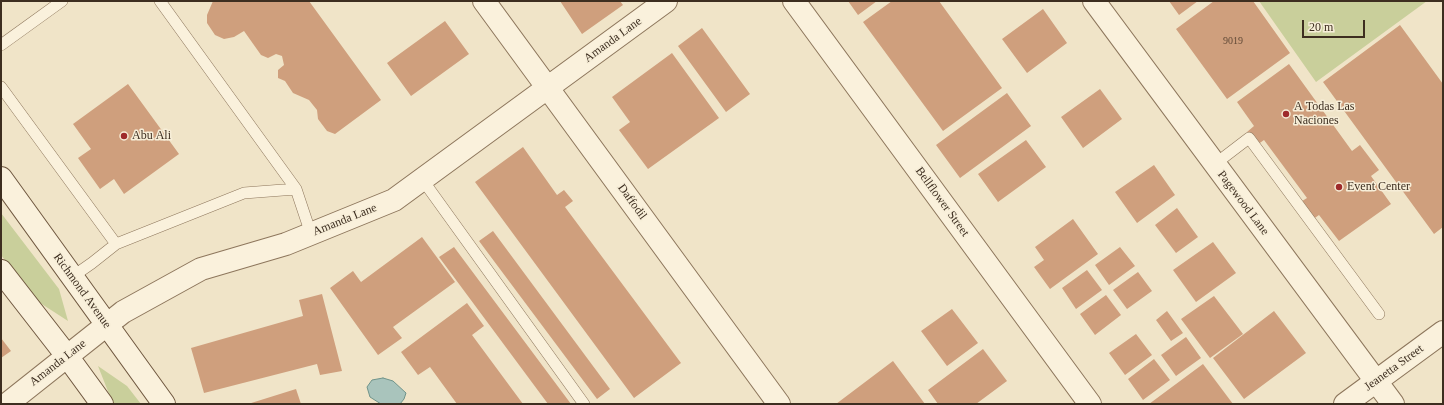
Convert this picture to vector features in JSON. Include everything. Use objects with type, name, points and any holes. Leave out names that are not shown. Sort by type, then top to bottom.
[{"type":"street","name":"Daffodil","points":[[484,1],[779,404]]},
{"type":"street","name":"Amanda Lane","points":[[7,404],[123,312],[201,269],[286,244],[394,200],[666,1]]},
{"type":"street","name":"Bellflower Street","points":[[794,1],[1090,404]]},
{"type":"street","name":"Pagewood Lane","points":[[1094,1],[1393,404]]},
{"type":"street","name":"Richmond Avenue","points":[[1,178],[164,404]]},
{"type":"street","points":[[1,271],[102,404]]},
{"type":"street","name":"Jeanetta Street","points":[[1345,404],[1443,332]]},
{"type":"lane","points":[[1,45],[62,1]]},
{"type":"lane","points":[[160,1],[296,189],[311,234]]},
{"type":"lane","points":[[1,87],[116,244]]},
{"type":"lane","points":[[1215,164],[1249,138],[1379,314]]},
{"type":"lane","points":[[422,179],[584,404]]},
{"type":"lane","points":[[72,277],[116,244],[244,193],[296,189]]},
{"type":"green space","points":[[1259,1],[1427,1],[1316,82]]},
{"type":"green space","points":[[1,213],[59,289],[68,321],[34,299],[1,255]]},
{"type":"green space","points":[[98,366],[127,386],[141,404],[113,404]]},
{"type":"water","points":[[383,378],[393,381],[406,393],[400,404],[381,404],[370,397],[367,387],[372,380]]},
{"type":"building","points":[[213,1],[309,1],[381,100],[335,134],[327,131],[318,119],[317,110],[309,100],[293,93],[285,81],[278,78],[278,70],[284,65],[282,56],[276,54],[268,58],[261,55],[244,31],[234,37],[224,39],[215,35],[207,23],[207,15]]},
{"type":"building","points":[[560,1],[620,1],[623,5],[582,34]]},
{"type":"building","points":[[848,1],[877,1],[858,15]]},
{"type":"building","points":[[892,1],[939,1],[1002,88],[943,131],[863,22]]},
{"type":"building","points":[[1169,1],[1198,1],[1179,15]]},
{"type":"building","points":[[1214,1],[1253,1],[1290,53],[1227,99],[1176,29]]},
{"type":"building","points":[[1043,9],[1067,43],[1027,73],[1002,39]]},
{"type":"building","points":[[445,21],[469,54],[411,96],[387,63]]},
{"type":"building","points":[[1400,25],[1443,84],[1443,227],[1434,234],[1323,82]]},
{"type":"building","points":[[702,28],[750,94],[726,112],[678,46]]},
{"type":"building","points":[[672,53],[719,118],[648,169],[619,130],[630,122],[612,97]]},
{"type":"building","points":[[1289,64],[1352,151],[1360,145],[1379,170],[1371,176],[1391,204],[1339,241],[1319,215],[1312,220],[1299,203],[1307,198],[1264,140],[1257,145],[1247,132],[1254,126],[1237,102]]},
{"type":"building","name":"Abu Ali","points":[[128,84],[179,154],[124,194],[114,179],[100,189],[78,158],[91,149],[73,124]]},
{"type":"building","points":[[1100,89],[1122,119],[1083,148],[1061,117]]},
{"type":"building","points":[[1007,93],[1031,126],[960,178],[936,145]]},
{"type":"building","points":[[1026,140],[1046,167],[998,202],[978,174]]},
{"type":"building","points":[[523,147],[557,195],[564,190],[573,201],[565,207],[681,363],[634,398],[475,182]]},
{"type":"building","points":[[1154,165],[1175,195],[1137,223],[1115,192]]},
{"type":"building","points":[[1177,208],[1198,237],[1176,253],[1155,225]]},
{"type":"building","points":[[1073,219],[1098,254],[1050,289],[1034,267],[1044,260],[1035,247]]},
{"type":"building","points":[[493,231],[610,389],[597,399],[479,241]]},
{"type":"building","points":[[422,237],[455,282],[393,327],[402,338],[378,355],[330,288],[353,271],[361,282]]},
{"type":"building","points":[[1213,242],[1236,273],[1196,302],[1173,270]]},
{"type":"building","points":[[454,247],[571,404],[548,404],[439,257]]},
{"type":"building","points":[[1120,247],[1135,266],[1109,285],[1095,265]]},
{"type":"building","points":[[1087,270],[1102,290],[1076,309],[1062,288]]},
{"type":"building","points":[[1138,272],[1152,291],[1127,309],[1113,290]]},
{"type":"building","points":[[322,294],[342,371],[320,375],[317,364],[204,393],[191,348],[303,316],[299,300]]},
{"type":"building","points":[[1106,295],[1121,315],[1095,335],[1080,314]]},
{"type":"building","points":[[1214,296],[1243,334],[1210,358],[1181,319]]},
{"type":"building","points":[[467,303],[484,326],[472,335],[523,404],[457,404],[430,367],[418,375],[401,352]]},
{"type":"building","points":[[952,309],[978,343],[947,366],[921,331]]},
{"type":"building","points":[[1167,311],[1183,333],[1171,341],[1156,320]]},
{"type":"building","points":[[1274,311],[1306,353],[1244,399],[1213,358]]},
{"type":"building","points":[[1136,334],[1152,355],[1125,375],[1109,353]]},
{"type":"building","points":[[1186,337],[1201,358],[1176,376],[1161,355]]},
{"type":"building","points":[[1,338],[11,351],[1,358]]},
{"type":"building","points":[[983,349],[1007,381],[976,404],[938,404],[928,390]]},
{"type":"building","points":[[1154,359],[1170,380],[1143,400],[1128,379]]},
{"type":"building","points":[[893,361],[925,404],[836,404]]},
{"type":"building","points":[[1203,364],[1233,404],[1149,404]]},
{"type":"building","points":[[296,389],[301,404],[248,404]]},
{"type":"place","name":"A Todas Las Naciones","points":[[1286,114]]},
{"type":"place","name":"Abu Ali","points":[[124,136]]},
{"type":"place","name":"Event Center","points":[[1339,187]]}]
